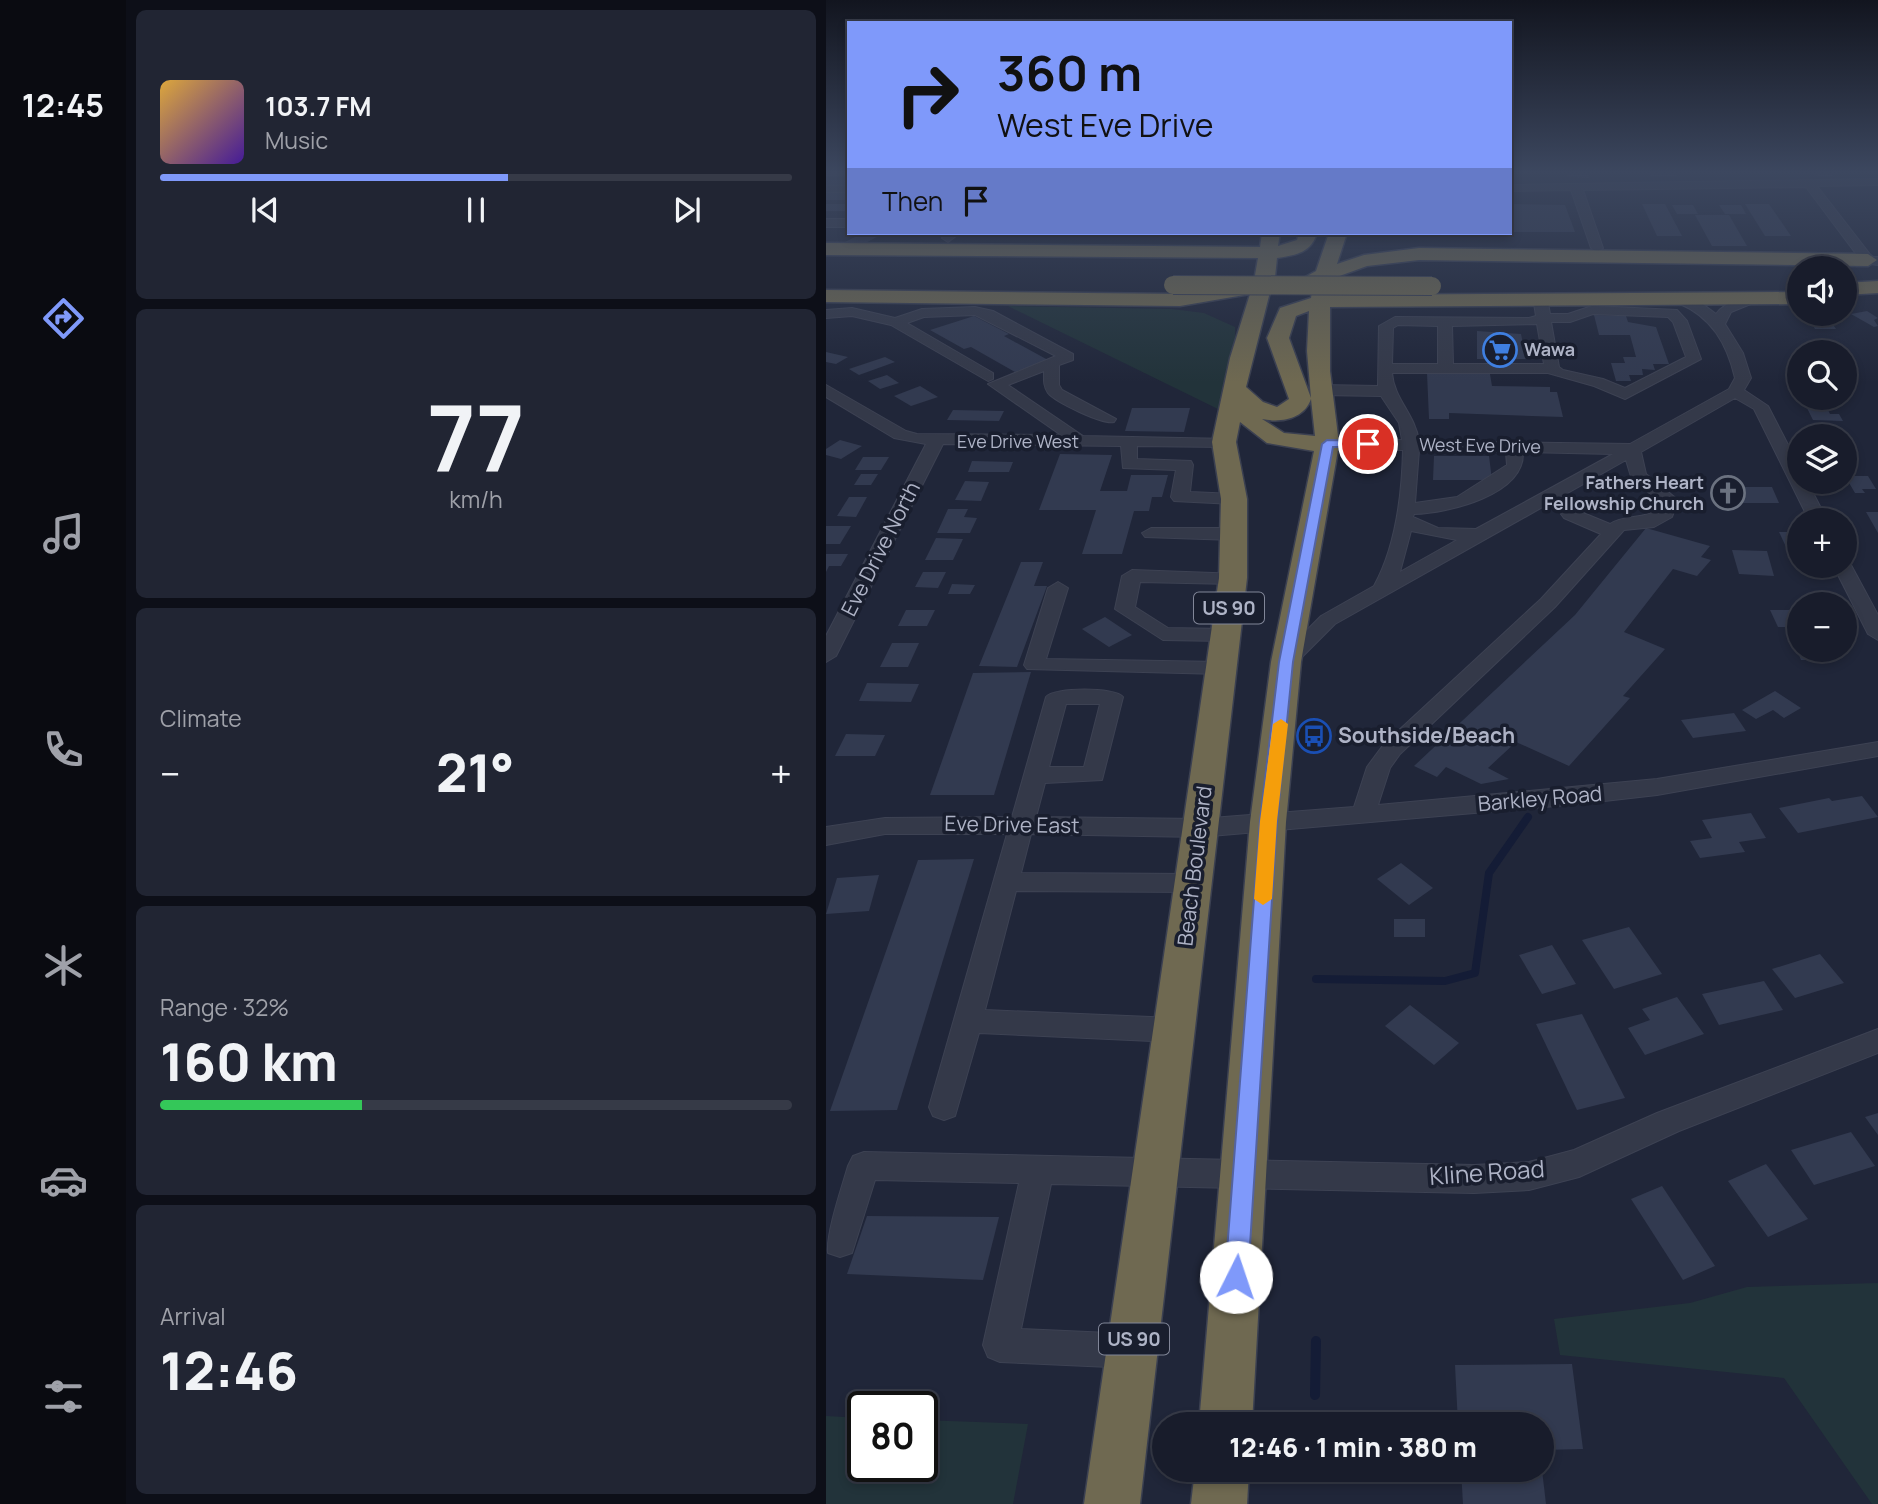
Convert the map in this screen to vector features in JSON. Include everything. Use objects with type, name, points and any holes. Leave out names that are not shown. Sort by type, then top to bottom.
[{"type":"highway","points":[[1193,254],[1239,246],[1246,241]]},
{"type":"highway","name":"Beach Boulevard","points":[[1112,1504],[1233,578],[1234,499],[1224,442],[1241,358],[1263,286],[1270,241]]},
{"type":"highway","points":[[826,249],[1078,254],[1268,253],[1294,250],[1306,241]]},
{"type":"highway","name":"US 90","points":[[1226,1412],[1268,821],[1286,662],[1327,444],[1329,422],[1321,390],[1321,301],[1328,263],[1345,241]]},
{"type":"highway","points":[[1353,241],[1425,278],[1787,289]]},
{"type":"highway","points":[[826,263],[1078,254]]},
{"type":"highway","points":[[826,263],[1219,288],[1232,278],[1231,268],[1224,263],[1193,254]]},
{"type":"highway","points":[[1234,392],[1252,408],[1264,412],[1290,411],[1297,407],[1300,398],[1278,338],[1287,312],[1321,301],[1425,278],[1556,255],[1875,266]]},
{"type":"highway","points":[[1556,255],[1787,266]]},
{"type":"highway","points":[[826,281],[1177,285],[1229,294],[1263,286],[1328,263],[1364,261],[1546,306],[1787,298]]},
{"type":"highway","points":[[1250,324],[1279,298],[1328,263]]},
{"type":"highway","points":[[1857,269],[1875,266]]},
{"type":"highway","points":[[826,296],[1425,278],[1787,272]]},
{"type":"highway","points":[[1320,348],[1340,322],[1425,278]]},
{"type":"highway","points":[[1177,285],[1229,315],[1241,329],[1241,358]]},
{"type":"highway","points":[[1857,288],[1878,287]]},
{"type":"highway","points":[[1546,306],[1787,290]]},
{"type":"highway","points":[[1857,298],[1878,298]]},
{"type":"highway","points":[[1234,392],[1250,424],[1265,435],[1290,442],[1327,444]]},
{"type":"highway","points":[[1219,1504],[1221,1482]]},
{"type":"street","points":[[1595,241],[1597,248]]},
{"type":"street","points":[[1855,241],[1875,266]]},
{"type":"street","points":[[1719,325],[1726,309],[1756,299]]},
{"type":"street","points":[[1286,662],[1328,620],[1735,391],[1743,378],[1740,365],[1719,325],[1700,307],[1683,300]]},
{"type":"street","points":[[1382,590],[1394,569],[1405,513],[1410,444],[1409,426],[1387,391],[1386,327],[1395,321],[1529,322],[1546,306]]},
{"type":"street","points":[[1386,368],[1552,369],[1558,374],[1598,382],[1625,394],[1694,359],[1682,326],[1672,313],[1592,310],[1570,318],[1546,306]]},
{"type":"street","points":[[1546,306],[1552,369]]},
{"type":"street","points":[[826,314],[852,312],[896,322],[988,376]]},
{"type":"street","points":[[896,322],[922,313],[988,314],[1069,357],[996,384],[1081,442]]},
{"type":"street","points":[[1445,321],[1446,367]]},
{"type":"street","points":[[1682,326],[1719,325]]},
{"type":"street","points":[[1052,363],[1051,385],[1056,393],[1108,419]]},
{"type":"street","name":"Eve Drive West","points":[[826,390],[900,435],[936,441],[1224,442]]},
{"type":"street","points":[[1321,390],[1387,391]]},
{"type":"street","points":[[1735,391],[1760,406],[1812,508]]},
{"type":"street","points":[[1018,399],[1056,393]]},
{"type":"street","name":"Eve Drive North","points":[[826,656],[936,441]]},
{"type":"street","points":[[1129,442],[1129,464],[1185,465],[1180,497],[1234,499]]},
{"type":"street","name":"West Eve Drive","points":[[1327,444],[1632,449]]},
{"type":"street","points":[[1405,513],[1443,509],[1467,501],[1511,472],[1515,465],[1514,447]]},
{"type":"street","points":[[1363,814],[1379,767],[1392,749],[1548,603],[1619,525],[1648,523],[1666,513],[1669,500],[1638,476],[1632,449]]},
{"type":"street","points":[[1405,513],[1409,524],[1436,533],[1481,535]]},
{"type":"street","points":[[1570,514],[1613,532]]},
{"type":"street","points":[[1151,533],[1234,534]]},
{"type":"street","points":[[1226,635],[1163,634],[1125,609],[1132,576],[1233,578]]},
{"type":"street","points":[[1849,578],[1878,634]]},
{"type":"street","points":[[1058,588],[1034,665],[1221,668]]},
{"type":"street","name":"Barkley Road","points":[[1199,828],[1657,787],[1878,749]]},
{"type":"street","points":[[944,1107],[1036,775]]},
{"type":"street","name":"Eve Drive East","points":[[826,836],[911,824],[1199,828]]},
{"type":"street","points":[[1007,881],[1192,883]]},
{"type":"street","points":[[968,1021],[1174,1030]]},
{"type":"street","name":"Kline Road","points":[[1156,1173],[1474,1179],[1530,1176],[1579,1163],[1668,1122],[1878,1041]]},
{"type":"street","points":[[840,1242],[864,1166],[1156,1173]]},
{"type":"street","points":[[1038,1170],[1000,1345],[1132,1351]]},
{"type":"shaded area","points":[[1008,306],[1172,309],[1204,313],[1235,327],[1235,344],[1220,410]]},
{"type":"shaded area","points":[[1878,1283],[1878,1504],[1872,1504],[1784,1378],[1560,1355],[1554,1319],[1690,1303],[1747,1287]]},
{"type":"shaded area","points":[[826,1416],[847,1417],[847,1482],[938,1482],[938,1421],[1028,1424],[1013,1504],[826,1504]]},
{"type":"building","points":[[847,241],[869,241],[860,246],[843,243]]},
{"type":"building","points":[[1709,241],[1744,241],[1747,246],[1712,246]]},
{"type":"building","points":[[1867,311],[1878,318],[1874,320],[1878,326],[1874,327],[1857,317],[1857,313]]},
{"type":"building","points":[[1594,315],[1626,316],[1628,322],[1656,327],[1669,364],[1653,364],[1655,370],[1642,369],[1643,375],[1629,375],[1631,381],[1616,381],[1611,363],[1625,363],[1623,357],[1636,357],[1630,335],[1599,335]]},
{"type":"building","points":[[974,316],[1009,334],[1004,336],[1048,360],[1015,372],[971,347],[964,349],[930,330]]},
{"type":"building","points":[[1813,326],[1834,326],[1836,329],[1815,329]]},
{"type":"building","name":"Wawa","points":[[1477,331],[1521,334],[1526,359],[1477,359]]},
{"type":"building","points":[[826,352],[848,357],[836,364],[826,362]]},
{"type":"building","points":[[885,357],[895,362],[859,375],[849,369]]},
{"type":"building","points":[[1427,373],[1490,374],[1492,386],[1550,387],[1550,392],[1557,392],[1563,417],[1449,413],[1449,419],[1429,419]]},
{"type":"building","points":[[887,375],[899,383],[880,389],[868,381]]},
{"type":"building","points":[[920,386],[938,397],[911,406],[894,396]]},
{"type":"building","points":[[1132,408],[1190,408],[1184,432],[1125,431]]},
{"type":"building","points":[[953,410],[1004,411],[999,421],[947,420]]},
{"type":"building","points":[[1808,410],[1828,410],[1830,414],[1839,414],[1843,421],[1813,420]]},
{"type":"building","points":[[840,440],[862,446],[841,459],[826,455],[826,449]]},
{"type":"building","points":[[1060,454],[1112,455],[1100,491],[1127,491],[1131,475],[1168,475],[1162,497],[1152,497],[1149,511],[1134,511],[1122,554],[1082,554],[1096,510],[1039,510]]},
{"type":"building","points":[[1434,456],[1489,456],[1492,480],[1433,480]]},
{"type":"building","points":[[863,457],[889,457],[881,470],[855,470]]},
{"type":"building","points":[[972,461],[1013,462],[1009,472],[968,472]]},
{"type":"building","points":[[861,474],[878,474],[871,485],[854,485]]},
{"type":"building","points":[[1857,476],[1868,476],[1876,489],[1862,489],[1865,493],[1857,493]]},
{"type":"building","points":[[965,481],[989,482],[981,501],[955,500]]},
{"type":"building","points":[[1711,487],[1772,487],[1779,503],[1717,503]]},
{"type":"building","points":[[849,497],[867,497],[856,517],[837,516]]},
{"type":"building","points":[[948,509],[968,509],[964,517],[977,518],[970,533],[937,533]]},
{"type":"building","points":[[1866,512],[1878,512],[1878,533]]},
{"type":"building","points":[[826,526],[851,526],[840,544],[826,544]]},
{"type":"building","points":[[1646,528],[1710,546],[1701,557],[1711,560],[1697,576],[1673,569],[1624,632],[1665,649],[1623,696],[1630,698],[1569,766],[1516,742],[1488,768],[1509,779],[1481,784],[1446,767],[1437,777],[1414,766],[1575,615]]},
{"type":"building","points":[[1779,532],[1787,532],[1787,549]]},
{"type":"building","points":[[936,538],[963,539],[953,560],[925,560]]},
{"type":"building","points":[[1732,550],[1767,551],[1774,576],[1739,574]]},
{"type":"building","points":[[826,554],[848,554],[841,566],[829,566],[826,572]]},
{"type":"building","points":[[1021,562],[1043,562],[1034,586],[1047,586],[1017,667],[979,666]]},
{"type":"building","points":[[923,572],[946,572],[938,588],[915,587]]},
{"type":"building","points":[[952,584],[975,585],[970,594],[948,594]]},
{"type":"building","points":[[906,610],[935,610],[927,626],[898,626]]},
{"type":"building","points":[[1770,610],[1787,610],[1787,627],[1778,627]]},
{"type":"building","points":[[1105,617],[1132,635],[1109,647],[1082,629]]},
{"type":"building","points":[[892,643],[919,643],[908,667],[880,667]]},
{"type":"building","points":[[1031,672],[994,795],[930,795],[973,673]]},
{"type":"building","points":[[867,683],[919,684],[911,702],[859,701]]},
{"type":"building","points":[[1775,691],[1801,708],[1784,718],[1773,710],[1756,719],[1742,710]]},
{"type":"building","points":[[1734,713],[1746,731],[1693,738],[1681,720]]},
{"type":"building","points":[[846,734],[885,735],[875,756],[835,756]]},
{"type":"building","points":[[1862,796],[1878,817],[1798,833],[1779,808],[1829,798],[1832,801]]},
{"type":"building","points":[[1751,813],[1766,838],[1739,842],[1745,852],[1700,858],[1690,841],[1712,838],[1702,820]]},
{"type":"building","points":[[974,859],[897,1110],[830,1111],[918,860]]},
{"type":"building","points":[[1401,863],[1433,888],[1409,905],[1377,879]]},
{"type":"building","points":[[879,875],[869,911],[826,914],[837,878]]},
{"type":"building","points":[[1394,919],[1425,919],[1425,937],[1394,937]]},
{"type":"building","points":[[1629,927],[1662,974],[1614,989],[1582,940]]},
{"type":"building","points":[[1552,945],[1576,984],[1542,994],[1519,955]]},
{"type":"building","points":[[1820,954],[1844,983],[1795,998],[1772,969]]},
{"type":"building","points":[[1764,981],[1783,1010],[1719,1025],[1702,994]]},
{"type":"building","points":[[1677,997],[1704,1034],[1645,1055],[1628,1028],[1650,1020],[1642,1009]]},
{"type":"building","points":[[1410,1005],[1459,1043],[1434,1065],[1385,1026]]},
{"type":"building","points":[[1582,1014],[1625,1098],[1577,1110],[1536,1024]]},
{"type":"building","points":[[1878,1113],[1878,1135],[1865,1117]]},
{"type":"building","points":[[1851,1132],[1875,1166],[1814,1185],[1791,1150]]},
{"type":"building","points":[[1766,1164],[1808,1219],[1768,1237],[1728,1181]]},
{"type":"building","points":[[1662,1186],[1715,1266],[1683,1280],[1631,1199]]},
{"type":"building","points":[[867,1216],[999,1217],[983,1280],[847,1274]]},
{"type":"building","points":[[1572,1364],[1583,1449],[1554,1450],[1554,1412],[1457,1412],[1455,1365]]},
{"type":"building","points":[[1462,1482],[1543,1482],[1546,1504],[1463,1504]]},
{"type":"waterway","points":[[1316,979],[1445,981],[1475,973],[1489,873],[1528,817]]},
{"type":"waterway","points":[[1315,1395],[1316,1341]]},
{"type":"slow traffic","points":[[1263,899],[1268,821],[1281,724]]},
{"type":"place","name":"Wawa","points":[[1500,350]]},
{"type":"place","name":"Fathers Heart Fellowship Church","points":[[1728,493]]},
{"type":"place","name":"Southside/Beach","points":[[1314,736]]},
{"type":"route","points":[[1236,1277],[1268,821],[1286,662],[1327,444],[1368,444]]}]
